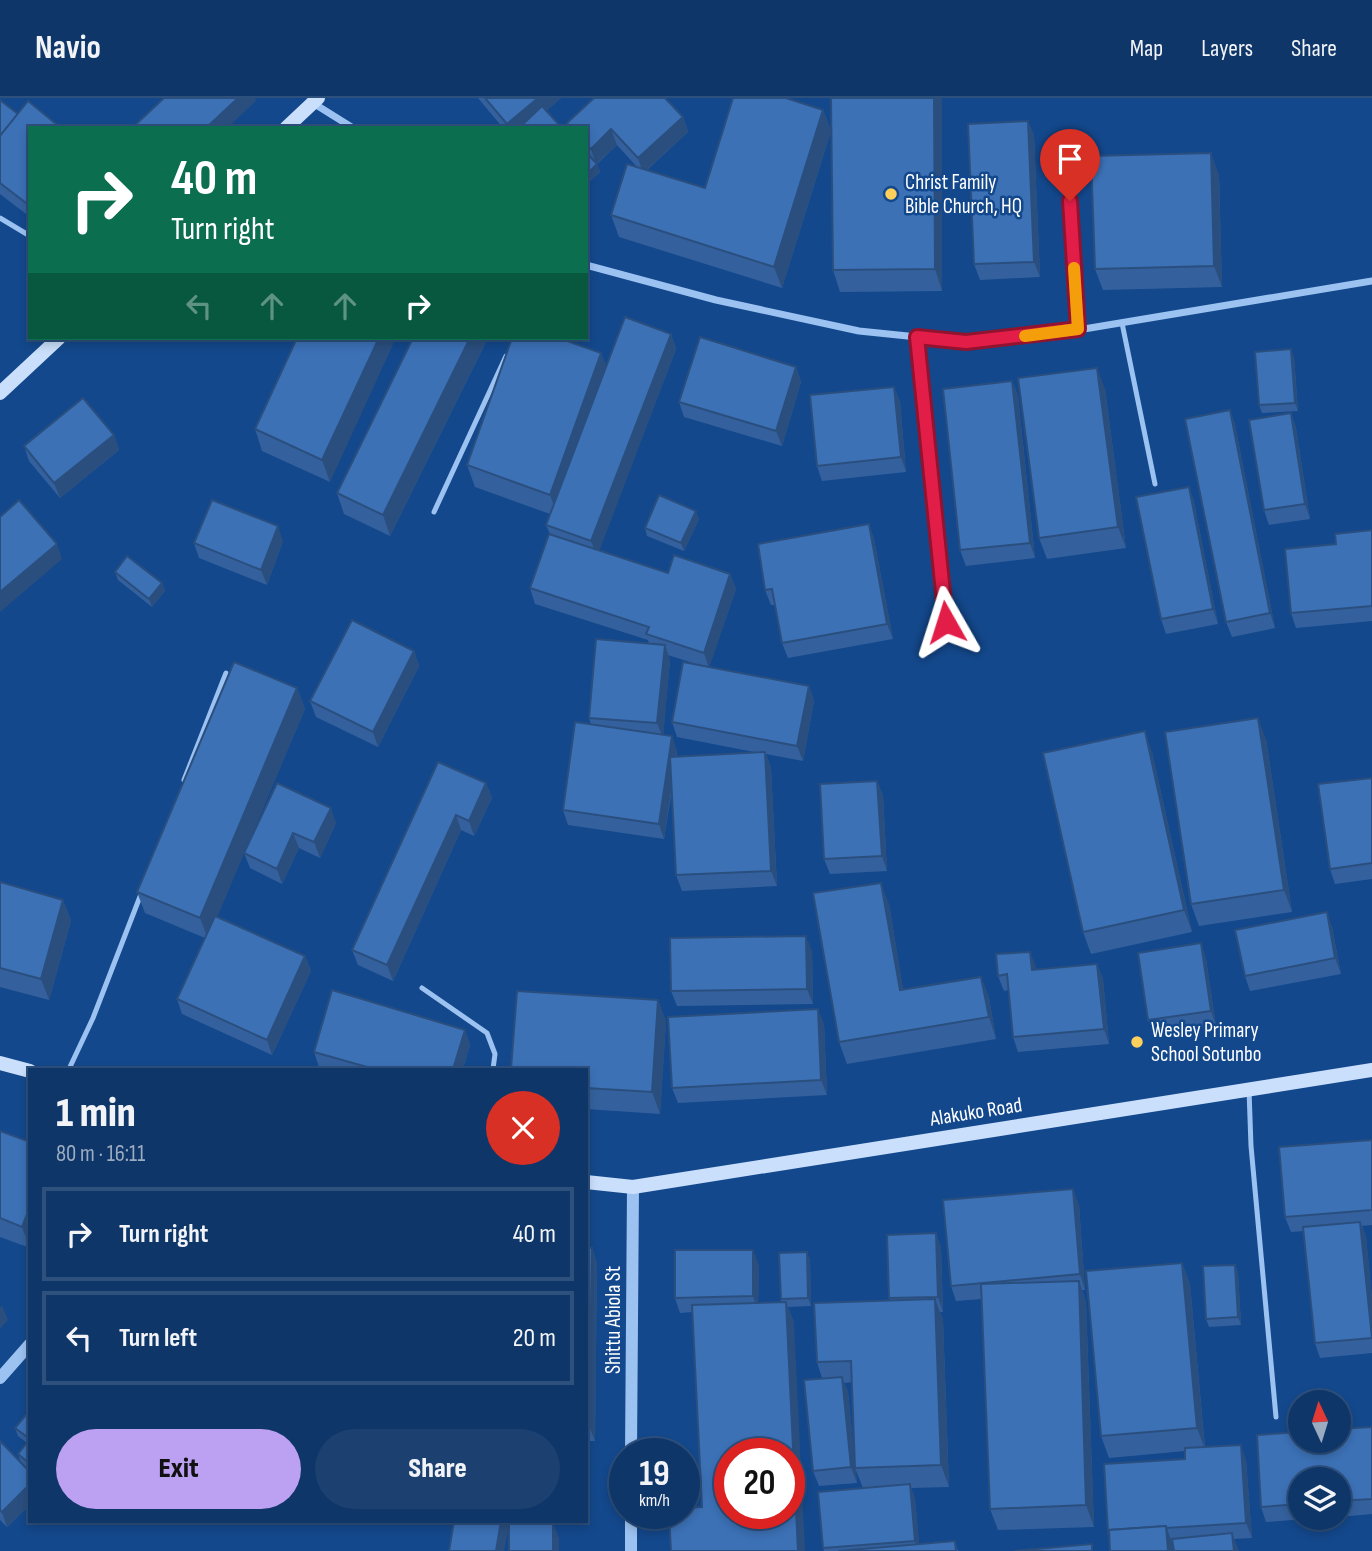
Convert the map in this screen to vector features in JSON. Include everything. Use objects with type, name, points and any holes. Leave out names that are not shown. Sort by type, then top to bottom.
[{"type":"main road","points":[[288,126],[315,101]]},
{"type":"main road","points":[[0,393],[57,340]]},
{"type":"main road","points":[[0,1063],[28,1070]]},
{"type":"main road","name":"Alakuko Road","points":[[588,1182],[633,1187],[1372,1070]]},
{"type":"street","points":[[315,101],[350,126]]},
{"type":"street","points":[[588,266],[716,300],[859,331],[966,342],[1122,323],[1372,281]]},
{"type":"street","name":"Shittu Abiola St","points":[[631,1438],[633,1187]]},
{"type":"street","points":[[0,1378],[28,1346]]},
{"type":"street","points":[[631,1529],[631,1551]]},
{"type":"lane","points":[[1067,147],[1078,329]]},
{"type":"lane","points":[[0,218],[28,235]]},
{"type":"lane","points":[[1122,323],[1155,484]]},
{"type":"lane","points":[[917,337],[946,622]]},
{"type":"lane","points":[[434,512],[509,350]]},
{"type":"lane","points":[[181,788],[226,673]]},
{"type":"lane","points":[[69,1068],[93,1018],[142,890]]},
{"type":"lane","points":[[422,988],[487,1033],[495,1054],[493,1068]]},
{"type":"lane","points":[[1249,1090],[1251,1146],[1276,1417]]},
{"type":"building","points":[[164,98],[238,98],[208,126],[134,126]]},
{"type":"building","points":[[485,98],[538,98],[507,124]]},
{"type":"building","points":[[594,98],[665,98],[683,117],[638,158],[611,129],[591,149],[588,146],[588,126],[569,126],[567,123]]},
{"type":"building","points":[[733,98],[786,98],[823,110],[774,267],[611,215],[627,164],[705,188]]},
{"type":"building","name":"Christ Family Bible Church, HQ","points":[[831,98],[934,98],[935,269],[833,270]]},
{"type":"building","points":[[0,100],[18,114],[0,136]]},
{"type":"building","points":[[28,101],[59,126],[28,126],[28,204],[0,183],[0,136]]},
{"type":"building","points":[[542,106],[560,126],[521,126]]},
{"type":"building","points":[[1028,121],[1034,262],[974,264],[968,124]]},
{"type":"building","points":[[1211,153],[1214,266],[1095,269],[1091,156]]},
{"type":"building","points":[[588,154],[597,164],[588,173]]},
{"type":"building","points":[[625,317],[671,334],[591,541],[546,525]]},
{"type":"building","points":[[700,337],[796,367],[776,431],[679,402]]},
{"type":"building","points":[[296,340],[378,340],[322,460],[255,429]]},
{"type":"building","points":[[412,340],[469,340],[383,515],[337,493]]},
{"type":"building","points":[[511,340],[565,340],[601,353],[550,495],[467,465]]},
{"type":"building","points":[[1291,349],[1295,403],[1259,405],[1255,352]]},
{"type":"building","points":[[1097,368],[1118,527],[1039,538],[1018,378]]},
{"type":"building","points":[[1012,381],[1030,543],[960,550],[943,389]]},
{"type":"building","points":[[894,387],[901,457],[817,466],[810,395]]},
{"type":"building","points":[[83,398],[114,435],[54,483],[24,446]]},
{"type":"building","points":[[1230,410],[1270,613],[1226,622],[1185,419]]},
{"type":"building","points":[[1291,413],[1305,504],[1264,510],[1249,420]]},
{"type":"building","points":[[1189,487],[1213,609],[1161,619],[1136,497]]},
{"type":"building","points":[[659,495],[696,511],[681,543],[645,528]]},
{"type":"building","points":[[19,500],[57,544],[0,592],[0,517]]},
{"type":"building","points":[[212,500],[278,526],[261,570],[194,543]]},
{"type":"building","points":[[869,524],[887,624],[782,643],[772,589],[765,590],[758,544]]},
{"type":"building","points":[[1372,530],[1372,606],[1291,613],[1285,549],[1336,544],[1335,534]]},
{"type":"building","points":[[549,534],[668,573],[674,555],[730,574],[704,653],[646,634],[649,627],[530,588]]},
{"type":"building","points":[[127,556],[162,583],[149,599],[115,572]]},
{"type":"building","points":[[352,620],[414,651],[373,732],[310,701]]},
{"type":"building","points":[[596,639],[665,645],[657,723],[589,718]]},
{"type":"building","points":[[234,662],[297,688],[200,918],[137,892]]},
{"type":"building","points":[[683,662],[809,686],[797,746],[672,722]]},
{"type":"building","points":[[1258,718],[1284,890],[1191,904],[1165,732]]},
{"type":"building","points":[[575,722],[672,736],[659,824],[563,810]]},
{"type":"building","points":[[1145,731],[1184,910],[1083,932],[1043,753]]},
{"type":"building","points":[[765,752],[771,871],[676,875],[670,757]]},
{"type":"building","points":[[438,762],[486,783],[469,821],[456,815],[387,965],[352,950]]},
{"type":"building","points":[[1372,778],[1372,863],[1330,869],[1318,784]]},
{"type":"building","points":[[877,781],[882,856],[824,859],[820,784]]},
{"type":"building","points":[[277,783],[331,808],[314,842],[293,833],[277,869],[244,853]]},
{"type":"building","points":[[0,882],[63,900],[41,979],[0,968]]},
{"type":"building","points":[[881,883],[900,990],[981,977],[989,1017],[839,1042],[813,893]]},
{"type":"building","points":[[1327,912],[1335,958],[1245,976],[1235,930]]},
{"type":"building","points":[[215,916],[305,956],[267,1040],[177,999]]},
{"type":"building","points":[[806,936],[807,989],[671,991],[670,938]]},
{"type":"building","points":[[1201,943],[1211,1011],[1148,1020],[1138,953]]},
{"type":"building","points":[[1030,952],[1032,970],[1097,964],[1104,1029],[1013,1037],[1007,974],[998,976],[996,954]]},
{"type":"building","points":[[332,990],[465,1030],[453,1068],[370,1068],[314,1052]]},
{"type":"building","points":[[517,991],[658,1000],[652,1092],[588,1088],[588,1068],[511,1068]]},
{"type":"building","points":[[818,1009],[821,1080],[672,1088],[668,1017]]},
{"type":"building","points":[[0,1131],[28,1141],[28,1211],[22,1227],[0,1218]]},
{"type":"building","points":[[1372,1140],[1372,1210],[1285,1217],[1279,1147]]},
{"type":"building","points":[[1073,1189],[1080,1274],[951,1286],[943,1200]]},
{"type":"building","points":[[1360,1222],[1372,1338],[1315,1343],[1303,1227]]},
{"type":"building","points":[[936,1233],[938,1297],[889,1298],[887,1235]]},
{"type":"building","points":[[588,1248],[592,1248],[589,1426]]},
{"type":"building","points":[[675,1250],[753,1250],[753,1296],[675,1298]]},
{"type":"building","points":[[807,1252],[808,1298],[781,1299],[779,1253]]},
{"type":"building","points":[[1182,1263],[1197,1428],[1101,1436],[1086,1271]]},
{"type":"building","points":[[1235,1265],[1238,1317],[1206,1319],[1203,1266]]},
{"type":"building","points":[[1079,1281],[1086,1505],[990,1509],[981,1284]]},
{"type":"building","points":[[935,1299],[941,1465],[855,1468],[851,1361],[817,1362],[814,1303]]},
{"type":"building","points":[[786,1302],[793,1438],[714,1438],[714,1529],[797,1529],[798,1551],[671,1551],[670,1529],[700,1529],[702,1507],[692,1305]]},
{"type":"building","points":[[842,1377],[851,1467],[813,1471],[804,1380]]},
{"type":"building","points":[[28,1412],[28,1438],[15,1428]]},
{"type":"building","points":[[1372,1427],[1372,1499],[1351,1500],[1351,1467],[1288,1467],[1288,1505],[1261,1507],[1257,1435],[1288,1433],[1288,1453],[1351,1453],[1351,1428]]},
{"type":"building","points":[[0,1441],[28,1470],[28,1486],[2,1512]]},
{"type":"building","points":[[28,1442],[28,1462],[18,1454]]},
{"type":"building","points":[[1241,1445],[1246,1523],[1166,1526],[1108,1532],[1104,1464],[1185,1459],[1185,1448]]},
{"type":"building","points":[[910,1484],[915,1541],[823,1548],[818,1492]]},
{"type":"building","points":[[454,1523],[501,1523],[496,1551],[449,1551]]},
{"type":"building","points":[[509,1523],[553,1523],[553,1551],[509,1551]]},
{"type":"building","points":[[1166,1526],[1168,1551],[1110,1551],[1109,1530]]},
{"type":"building","points":[[1232,1533],[1234,1551],[1174,1551],[1172,1539]]},
{"type":"building","points":[[955,1541],[956,1551],[838,1551]]},
{"type":"building","points":[[1092,1544],[1092,1551],[1014,1551]]},
{"type":"slow traffic","points":[[1025,336],[1078,329],[1074,268]]},
{"type":"place","name":"Christ Family Bible Church, HQ","points":[[891,194]]},
{"type":"place","name":"Wesley Primary School Sotunbo","points":[[1137,1042]]},
{"type":"route","points":[[946,622],[917,337],[966,342],[1054,334],[1078,329],[1070,201]]}]
